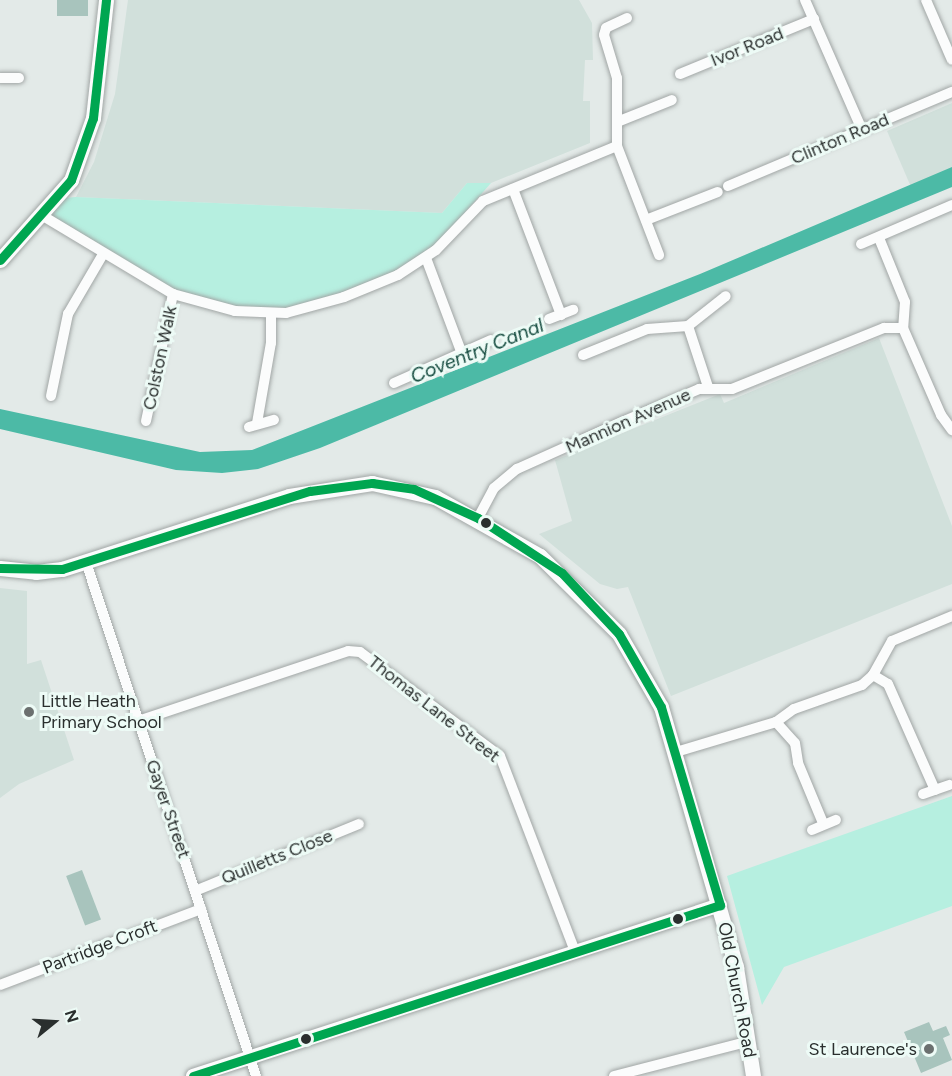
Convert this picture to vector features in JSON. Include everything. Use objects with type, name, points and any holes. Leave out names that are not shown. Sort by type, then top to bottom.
[{"type":"main road","points":[[0,260],[43,216],[71,180],[93,118],[106,0]]},
{"type":"main road","name":"Old Church Road","points":[[0,568],[36,573],[86,562],[290,496],[354,484],[414,489],[478,518],[551,565],[604,616],[648,679],[676,752],[720,905],[750,1041],[753,1076]]},
{"type":"street","points":[[805,0],[862,130]]},
{"type":"street","points":[[927,0],[952,60]]},
{"type":"street","points":[[627,18],[606,28],[604,35],[617,78],[617,146],[659,255]]},
{"type":"street","name":"Ivor Road","points":[[680,74],[814,19]]},
{"type":"street","points":[[0,78],[19,78]]},
{"type":"street","name":"Clinton Road","points":[[646,220],[952,92]]},
{"type":"street","points":[[617,122],[672,100]]},
{"type":"street","points":[[43,216],[173,294],[221,308],[271,314],[302,310],[363,291],[426,258],[476,205],[617,146]]},
{"type":"street","points":[[513,189],[561,315]]},
{"type":"street","points":[[861,244],[952,206]]},
{"type":"street","points":[[879,238],[905,302],[903,328],[941,415],[952,430]]},
{"type":"street","points":[[51,396],[68,314],[103,254]]},
{"type":"street","points":[[426,258],[462,354]]},
{"type":"street","name":"Colston Walk","points":[[146,421],[173,294]]},
{"type":"street","points":[[583,355],[647,329],[688,326],[726,296]]},
{"type":"street","points":[[549,319],[573,310]]},
{"type":"street","points":[[271,314],[271,343],[253,425],[274,420]]},
{"type":"street","points":[[688,326],[708,387]]},
{"type":"street","name":"Mannion Avenue","points":[[478,518],[494,488],[517,469],[708,387],[732,389],[884,328],[903,328]]},
{"type":"street","points":[[394,383],[491,340]]},
{"type":"street","name":"Gayer Street","points":[[86,562],[256,1076]]},
{"type":"street","points":[[676,752],[776,722],[795,710],[862,685],[873,675],[892,642],[952,616]]},
{"type":"street","name":"Thomas Lane Street","points":[[138,721],[348,651],[360,652],[500,756],[575,951]]},
{"type":"street","points":[[873,675],[888,684],[935,790]]},
{"type":"street","points":[[776,722],[795,743],[798,763],[823,823]]},
{"type":"street","points":[[923,794],[948,785]]},
{"type":"street","points":[[812,830],[823,823],[836,820]]},
{"type":"street","name":"Quilletts Close","points":[[195,891],[359,824]]},
{"type":"street","points":[[193,1076],[720,905]]},
{"type":"street","name":"Partridge Croft","points":[[0,985],[201,909]]},
{"type":"street","points":[[614,1076],[750,1041]]},
{"type":"shaded area","points":[[128,0],[579,0],[592,23],[593,60],[585,60],[583,101],[590,101],[590,143],[491,183],[467,183],[442,213],[76,197],[94,162],[115,94]]},
{"type":"shaded area","points":[[952,103],[952,168],[911,187],[887,131]]},
{"type":"shaded area","points":[[952,167],[952,187],[320,448],[258,469],[222,473],[176,470],[0,429],[0,409],[200,452],[252,450],[700,274]]},
{"type":"shaded area","points":[[467,183],[491,183],[432,250],[372,285],[285,311],[235,307],[174,291],[47,216],[65,198],[76,197],[442,213]]},
{"type":"shaded area","points":[[879,338],[952,526],[952,584],[671,696],[628,587],[617,589],[600,584],[539,534],[572,521],[555,460],[720,394],[724,403]]},
{"type":"shaded area","name":"Little Heath Primary School","points":[[0,588],[27,591],[27,664],[41,660],[74,760],[19,784],[0,798]]},
{"type":"shaded area","points":[[952,796],[952,906],[784,967],[762,1005],[727,876]]},
{"type":"building","points":[[57,0],[88,0],[88,16],[57,16]]},
{"type":"building","points":[[82,870],[101,919],[85,926],[66,876]]},
{"type":"building","name":"St Laurence's","points":[[929,1022],[933,1031],[946,1026],[950,1035],[943,1038],[952,1060],[921,1073],[904,1032]]},
{"type":"transit line","points":[[0,260],[71,180],[93,118],[106,0]]},
{"type":"transit line","points":[[0,568],[62,569],[310,491],[372,483],[414,489],[478,518],[562,573],[619,634],[661,707],[720,905],[193,1076]]},
{"type":"place","name":"Little Heath Primary School","points":[[29,712]]},
{"type":"place","name":"St Laurence's","points":[[929,1049]]},
{"type":"water label","name":"Coventry Canal","points":[[477,351]]}]
